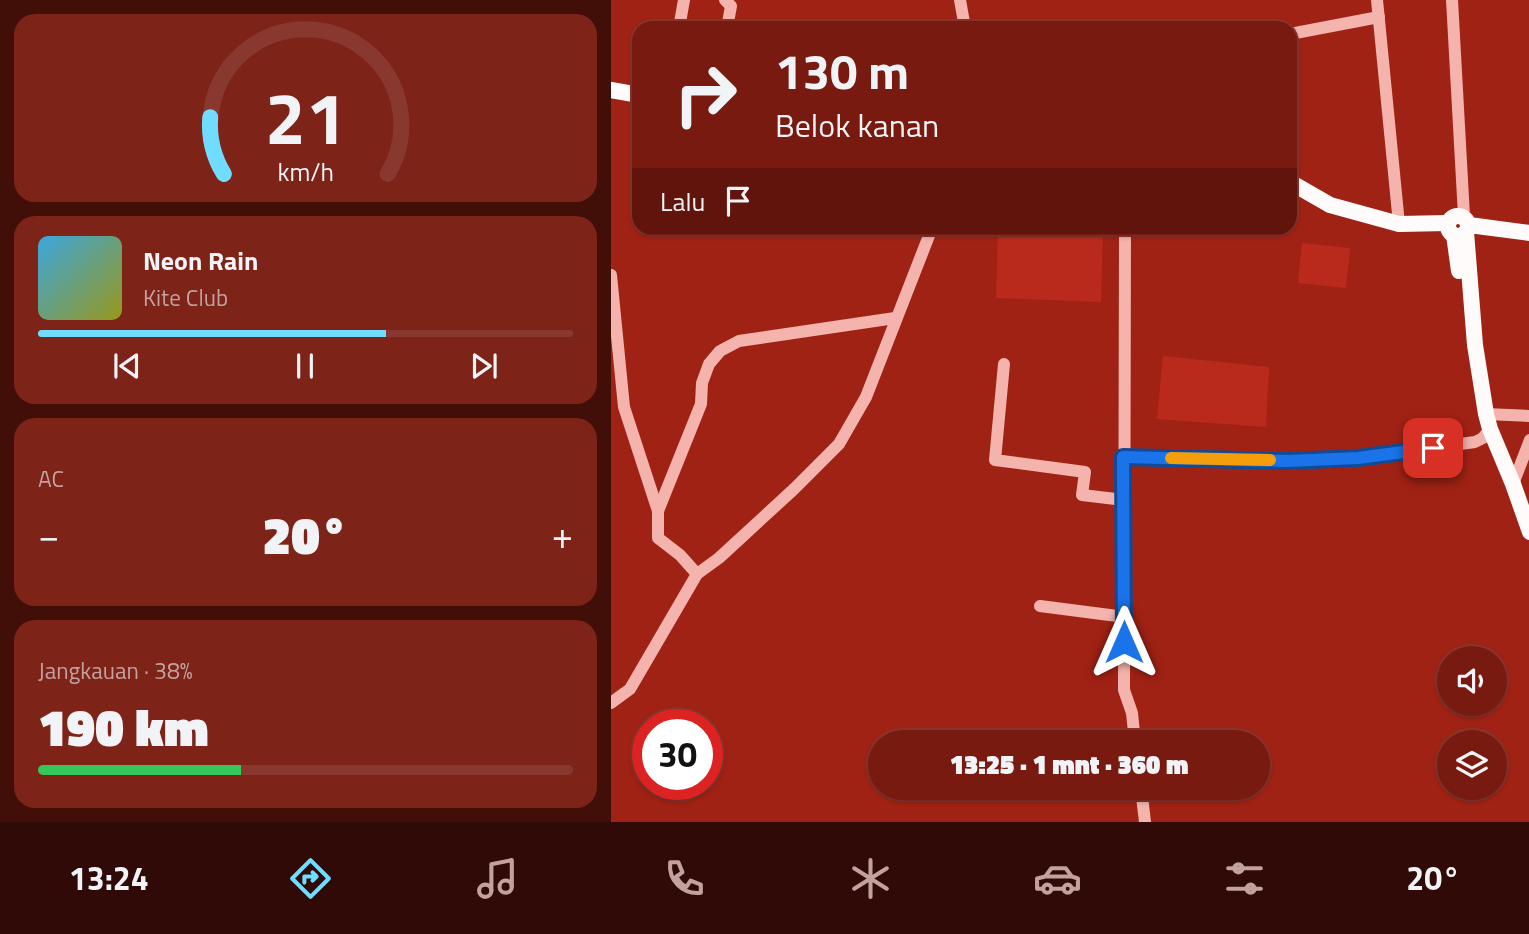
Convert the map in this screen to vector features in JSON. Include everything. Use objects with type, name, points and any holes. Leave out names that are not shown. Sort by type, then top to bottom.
[{"type":"main road","points":[[611,90],[632,94]]},
{"type":"main road","points":[[1297,186],[1330,205],[1399,224],[1460,224],[1529,233]]},
{"type":"main road","points":[[1460,224],[1488,422],[1529,532]]},
{"type":"street","points":[[680,21],[684,0]]},
{"type":"street","points":[[725,0],[731,6],[728,21]]},
{"type":"street","points":[[960,0],[964,21]]},
{"type":"street","points":[[1377,0],[1399,224]]},
{"type":"street","points":[[1446,0],[1460,224]]},
{"type":"street","points":[[1452,0],[1460,224]]},
{"type":"street","points":[[1297,33],[1379,17]]},
{"type":"street","points":[[611,703],[630,689],[697,574],[719,558],[839,444],[865,397],[929,235]]},
{"type":"street","points":[[1125,235],[1124,690],[1132,713],[1134,730]]},
{"type":"street","points":[[611,275],[624,407],[658,511],[658,538],[680,555],[697,574]]},
{"type":"street","points":[[658,511],[701,404],[705,373],[720,351],[739,341],[895,318]]},
{"type":"street","points":[[1004,364],[995,460],[1085,471],[1082,495],[1124,500]]},
{"type":"street","points":[[1123,457],[1287,461],[1358,458],[1475,442],[1483,439],[1488,422],[1529,416]]},
{"type":"street","points":[[1513,484],[1529,440]]},
{"type":"street","points":[[1040,606],[1125,617]]},
{"type":"street","points":[[1142,800],[1145,822]]},
{"type":"shaded area","points":[[998,235],[1103,235],[1101,302],[996,298]]},
{"type":"shaded area","points":[[1302,243],[1350,248],[1346,288],[1298,283]]},
{"type":"shaded area","points":[[1163,356],[1269,367],[1266,427],[1157,419]]},
{"type":"slow traffic","points":[[1171,458],[1270,460]]},
{"type":"route","points":[[1124,642],[1123,457],[1287,461],[1358,458],[1433,448]]}]
